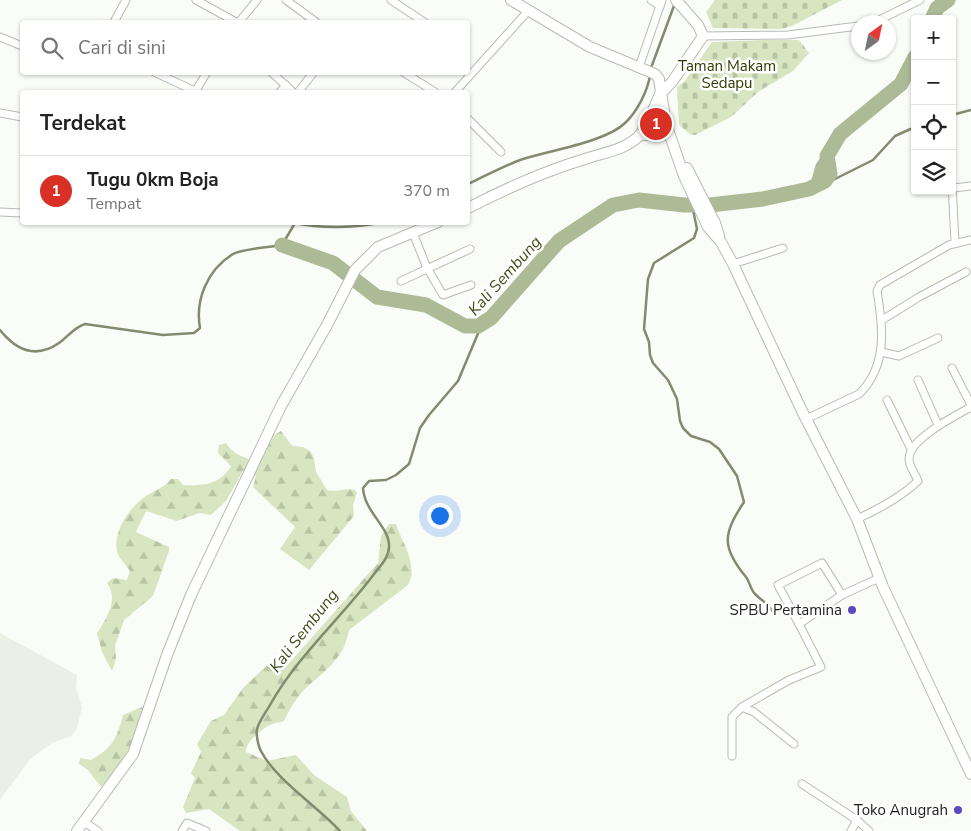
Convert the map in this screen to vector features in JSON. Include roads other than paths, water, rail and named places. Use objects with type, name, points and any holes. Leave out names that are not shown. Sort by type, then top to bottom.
[{"type":"main road","points":[[511,0],[590,47],[655,74],[659,78],[660,94],[668,134],[733,264],[806,419],[857,519],[879,578],[971,774]]},
{"type":"main road","points":[[470,207],[540,176],[586,158],[617,150],[634,142],[648,122],[660,94],[672,82],[703,36],[698,24],[679,3]]},
{"type":"main road","points":[[640,135],[668,134]]},
{"type":"main road","points":[[77,831],[133,754],[167,655],[191,595],[281,406],[346,291],[355,270],[378,247],[431,225]]},
{"type":"street","points":[[115,20],[126,0]]},
{"type":"street","points":[[196,0],[234,20]]},
{"type":"street","points":[[240,20],[257,0]]},
{"type":"street","points":[[286,0],[313,20]]},
{"type":"street","points":[[391,0],[421,20]]},
{"type":"street","points":[[639,67],[661,3],[651,0]]},
{"type":"street","points":[[889,15],[920,0]]},
{"type":"street","points":[[457,90],[528,11]]},
{"type":"street","points":[[703,36],[788,35],[851,27]]},
{"type":"street","points":[[0,37],[20,45]]},
{"type":"street","points":[[160,75],[192,90]]},
{"type":"street","points":[[197,90],[205,75]]},
{"type":"street","points":[[274,75],[291,90]]},
{"type":"street","points":[[300,90],[312,75]]},
{"type":"street","points":[[408,75],[432,90]]},
{"type":"street","points":[[282,90],[286,86]]},
{"type":"street","points":[[0,113],[20,117]]},
{"type":"street","points":[[470,121],[501,152]]},
{"type":"street","points":[[956,188],[971,186]]},
{"type":"street","points":[[953,195],[955,242]]},
{"type":"street","points":[[0,212],[20,213]]},
{"type":"street","points":[[413,233],[427,268],[442,295],[471,285]]},
{"type":"street","points":[[806,419],[860,394],[866,388],[881,352],[882,320],[877,291],[880,285],[955,242],[971,240]]},
{"type":"street","points":[[733,264],[783,248]]},
{"type":"street","points":[[401,281],[470,249]]},
{"type":"street","points":[[882,320],[919,297],[966,272]]},
{"type":"street","points":[[881,352],[899,356],[938,338]]},
{"type":"street","points":[[857,519],[885,506],[918,480],[909,459],[911,449],[938,425],[971,406],[952,368]]},
{"type":"street","points":[[918,380],[938,425]]},
{"type":"street","points":[[887,400],[911,449]]},
{"type":"street","points":[[732,756],[732,717],[742,707],[789,680],[821,667],[778,585],[822,563],[842,595]]},
{"type":"street","points":[[799,624],[842,595],[879,578]]},
{"type":"street","points":[[742,707],[754,712],[794,744]]},
{"type":"street","points":[[802,784],[857,820],[869,831]]},
{"type":"street","points":[[851,831],[857,820]]},
{"type":"street","points":[[84,822],[98,831]]},
{"type":"street","points":[[182,831],[187,823],[206,831]]},
{"type":"waterway","name":"Kali Sembung","points":[[934,15],[937,8],[948,0]]},
{"type":"waterway","points":[[651,68],[675,3]]},
{"type":"waterway","name":"Kali Sembung","points":[[282,245],[333,263],[377,297],[426,305],[465,326],[478,326],[491,318],[559,241],[613,205],[639,200],[684,205],[710,205],[763,199],[809,189],[825,181],[830,174],[827,156],[840,134],[901,84],[913,60]]},
{"type":"waterway","points":[[470,183],[520,160],[591,141],[616,130],[625,123],[637,108],[644,95],[650,76]]},
{"type":"waterway","points":[[956,114],[971,110]]},
{"type":"waterway","points":[[825,181],[829,182],[873,160],[895,136],[911,129]]},
{"type":"waterway","name":"Kali Sembung","points":[[815,184],[820,166],[827,156]]},
{"type":"waterway","points":[[692,205],[697,229],[694,238],[654,263],[648,279],[644,329],[649,342],[653,363],[668,380],[677,399],[680,421],[683,428],[691,436],[710,442],[719,449],[737,476],[744,502],[729,532],[729,549],[753,592],[769,606],[775,616]]},
{"type":"waterway","points":[[0,330],[13,343],[27,350],[34,351],[51,348],[85,324],[163,335],[194,333],[200,328],[199,307],[201,296],[216,268],[237,252],[282,245],[294,225]]},
{"type":"waterway","points":[[309,225],[340,227],[368,225]]},
{"type":"waterway","name":"Kali Sembung","points":[[340,831],[286,782],[267,761],[259,746],[257,729],[293,671],[386,559],[389,550],[388,538],[367,504],[363,488],[369,481],[386,480],[396,475],[409,464],[420,428],[458,381],[482,324]]},
{"type":"place","name":"Tugu 0km Boja","points":[[656,124]]},
{"type":"place","name":"SPBU Pertamina","points":[[852,610]]},
{"type":"place","name":"Toko Anugrah","points":[[958,810]]},
{"type":"park label","name":"Taman Makam Sedapu","points":[[727,74]]}]
